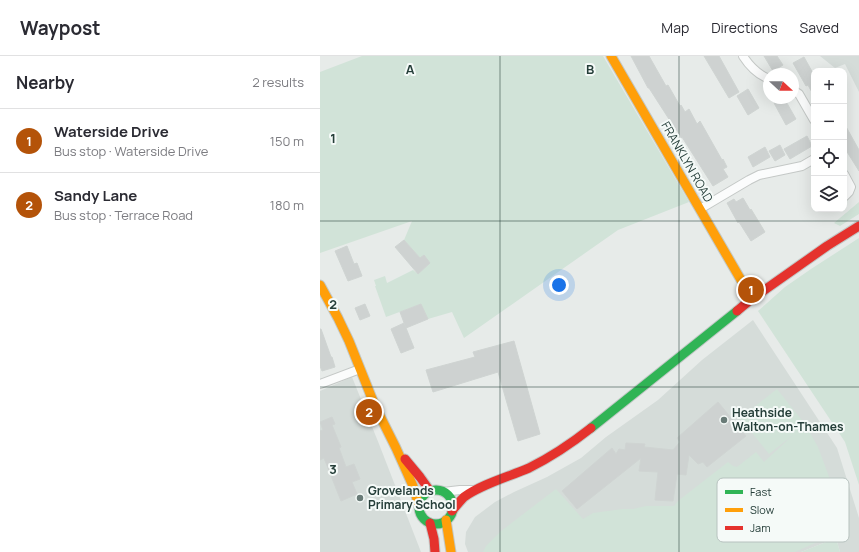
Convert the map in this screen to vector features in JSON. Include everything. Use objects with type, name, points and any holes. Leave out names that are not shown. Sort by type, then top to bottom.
[{"type":"street","name":"FRANKLYN ROAD","points":[[611,56],[741,280]]},
{"type":"street","points":[[743,56],[752,69],[763,76]]},
{"type":"street","points":[[799,94],[811,115]]},
{"type":"street","points":[[700,209],[759,175],[802,166],[811,161]]},
{"type":"street","points":[[847,180],[851,187],[847,194]]},
{"type":"street","points":[[320,285],[338,318],[375,406],[413,486],[419,510],[423,518],[430,523],[438,524],[446,520],[451,514],[452,510],[463,498],[475,490],[528,468],[550,457],[580,437],[749,301],[859,226]]},
{"type":"street","points":[[320,384],[360,369]]},
{"type":"street","points":[[396,448],[420,477],[430,492]]},
{"type":"street","points":[[419,506],[424,495],[436,490],[443,492],[450,498],[452,510]]},
{"type":"street","points":[[443,492],[475,490]]},
{"type":"street","points":[[446,520],[451,552]]},
{"type":"street","points":[[430,523],[434,539],[435,552]]},
{"type":"shaded area","points":[[820,56],[859,56],[859,92],[845,64],[835,68]]},
{"type":"shaded area","name":"Heathside Walton-on-Thames","points":[[753,320],[837,448],[846,478],[717,478],[717,542],[826,542],[801,552],[468,552],[465,544],[466,532],[475,517],[495,502],[547,477],[581,458],[606,437],[658,400],[702,360]]},
{"type":"shaded area","name":"Grovelands Primary School","points":[[352,377],[421,552],[320,552],[320,391]]},
{"type":"shaded area","name":"Heathside Walton-on-Thames","points":[[849,486],[859,518],[859,552],[840,552],[837,542],[849,542]]},
{"type":"green space","points":[[362,56],[603,56],[689,202],[618,230],[464,338],[452,312],[428,319],[421,304],[386,317],[374,280],[385,276],[387,283],[413,270],[418,274],[430,263],[424,256],[420,258],[404,240],[412,221],[320,253],[320,72]]},
{"type":"green space","points":[[859,202],[859,214],[840,226],[834,223]]},
{"type":"green space","points":[[859,238],[859,485],[845,442],[758,311],[785,287]]},
{"type":"green space","points":[[777,389],[805,424],[818,447],[829,478],[717,478],[717,542],[817,542],[795,552],[483,552],[486,546],[501,531],[556,489],[583,519],[593,513],[633,509],[646,506],[674,506],[678,501],[728,462],[737,467],[756,452],[764,462],[793,435],[769,454],[740,418]]},
{"type":"green space","points":[[826,542],[837,542],[840,552],[801,552]]},
{"type":"building","points":[[631,56],[649,56],[666,86],[668,85],[680,106],[681,105],[685,112],[689,109],[697,124],[700,121],[727,167],[723,169],[728,177],[713,186],[682,137],[681,138],[648,88]]},
{"type":"building","points":[[704,56],[719,56],[739,92],[729,98]]},
{"type":"building","points":[[764,56],[777,56],[783,65],[778,68],[771,68]]},
{"type":"building","points":[[804,57],[811,70],[811,90],[808,85],[806,86],[799,74],[799,68],[796,68],[793,63]]},
{"type":"building","points":[[748,89],[759,108],[748,115],[737,96]]},
{"type":"building","points":[[775,104],[787,104],[796,119],[786,125]]},
{"type":"building","points":[[847,128],[859,150],[859,171],[847,152]]},
{"type":"building","points":[[807,136],[811,144],[811,147],[790,159],[784,149]]},
{"type":"building","points":[[780,145],[785,155],[775,161],[769,151]]},
{"type":"building","points":[[765,147],[770,157],[753,167],[748,157]]},
{"type":"building","points":[[743,198],[765,232],[751,241],[739,222],[738,223],[727,203],[734,199],[736,202]]},
{"type":"building","points":[[404,240],[420,258],[424,255],[430,263],[418,274],[395,247]]},
{"type":"building","points":[[347,246],[354,264],[357,263],[362,276],[348,281],[335,251]]},
{"type":"building","points":[[365,304],[370,316],[360,320],[355,308]]},
{"type":"building","points":[[421,304],[428,319],[406,328],[400,312]]},
{"type":"building","points":[[404,323],[414,348],[401,353],[391,329]]},
{"type":"building","points":[[320,329],[335,367],[322,371],[320,366]]},
{"type":"building","points":[[514,341],[540,434],[518,441],[498,372],[433,392],[426,370],[475,357],[473,352]]},
{"type":"building","points":[[718,402],[746,436],[707,467],[703,462],[698,464],[689,455],[686,475],[677,474],[673,501],[655,500],[658,472],[639,471],[641,458],[577,509],[562,491],[612,448],[616,454],[619,449],[625,450],[626,443],[645,444],[644,447],[673,450],[680,442],[677,438]]},
{"type":"building","points":[[332,417],[335,424],[332,425],[341,447],[339,448],[346,467],[354,464],[360,479],[352,482],[357,494],[341,501],[324,458],[320,460],[320,431],[323,430],[320,422]]},
{"type":"traffic: fast","points":[[591,428],[737,311]]},
{"type":"traffic: fast","points":[[436,490],[448,495],[453,507],[448,519],[436,524],[424,519],[419,507],[424,495],[436,490]]},
{"type":"traffic: slow","points":[[611,56],[741,280]]},
{"type":"traffic: slow","points":[[320,285],[349,341],[375,406],[413,486],[419,506]]},
{"type":"traffic: slow","points":[[446,520],[451,552]]},
{"type":"traffic: jam","points":[[737,311],[827,246],[859,226]]},
{"type":"traffic: jam","points":[[452,511],[464,497],[471,492],[537,464],[561,450],[591,428]]},
{"type":"traffic: jam","points":[[405,459],[430,491]]},
{"type":"traffic: jam","points":[[430,523],[434,539],[435,552]]},
{"type":"place","name":"Waterside Drive","points":[[751,290]]},
{"type":"place","name":"Sandy Lane","points":[[369,412]]},
{"type":"place","name":"Heathside Walton-on-Thames","points":[[724,420]]},
{"type":"place","name":"Grovelands Primary School","points":[[360,498]]}]
